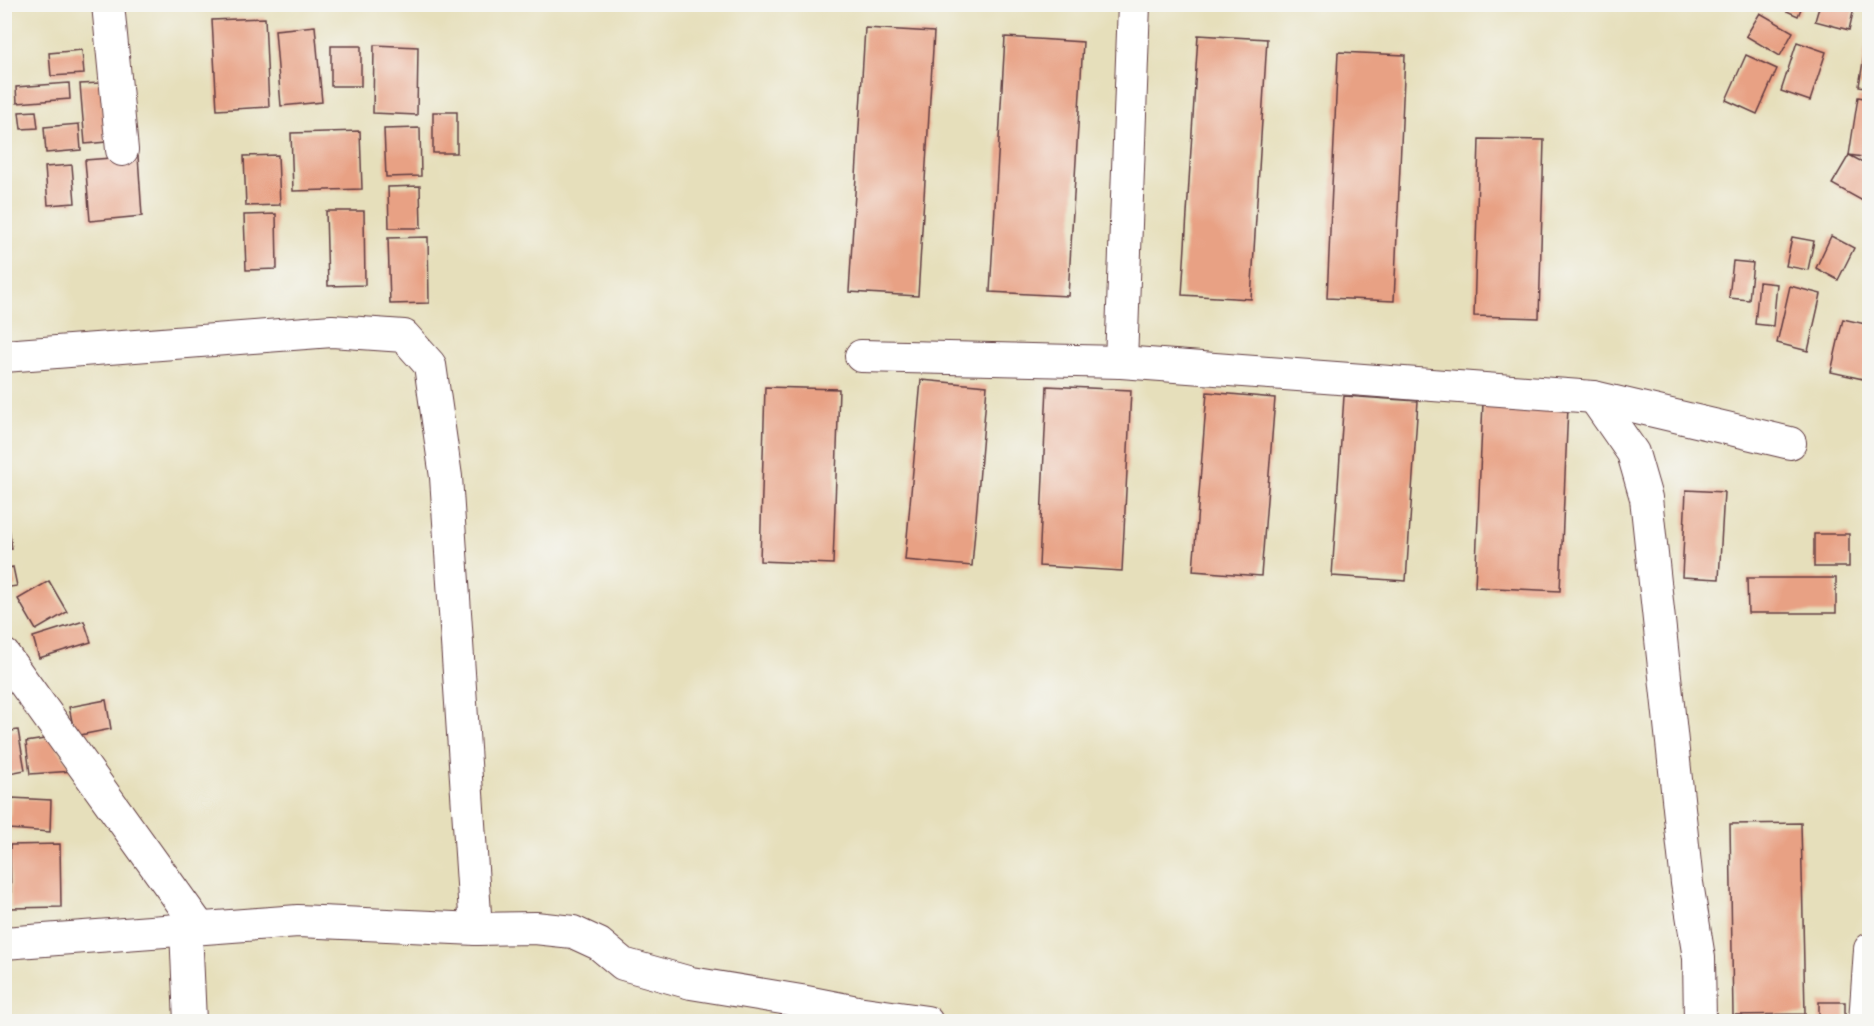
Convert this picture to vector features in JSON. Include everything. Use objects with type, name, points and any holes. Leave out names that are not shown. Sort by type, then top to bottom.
[{"type":"street","points":[[108,4],[122,150]]},
{"type":"street","points":[[1121,362],[1134,4]]},
{"type":"street","points":[[4,356],[332,331],[404,336],[430,365],[446,477],[476,929]]},
{"type":"street","points":[[861,356],[1121,362],[1594,397],[1790,443]]},
{"type":"street","points":[[1594,397],[1633,453],[1646,498],[1686,871],[1698,958],[1700,1022]]},
{"type":"street","points":[[4,655],[193,929],[190,1022]]},
{"type":"street","points":[[4,943],[298,921],[476,929],[535,928],[573,932],[600,944],[623,964],[691,983],[927,1022]]},
{"type":"street","points":[[1865,1022],[1869,950]]},
{"type":"building","points":[[1771,4],[1803,4],[1798,16]]},
{"type":"building","points":[[1820,4],[1855,4],[1849,30],[1815,21]]},
{"type":"building","points":[[1760,13],[1793,32],[1780,56],[1746,36]]},
{"type":"building","points":[[265,18],[269,107],[217,110],[212,20]]},
{"type":"building","points":[[315,26],[322,102],[281,106],[275,30]]},
{"type":"building","points":[[865,28],[934,32],[918,296],[849,292]]},
{"type":"building","points":[[1868,32],[1870,32],[1870,88],[1859,86]]},
{"type":"building","points":[[1198,35],[1267,39],[1251,299],[1182,295]]},
{"type":"building","points":[[1005,37],[1083,42],[1068,296],[990,292]]},
{"type":"building","points":[[1797,42],[1826,52],[1810,101],[1781,91]]},
{"type":"building","points":[[374,45],[418,47],[417,115],[373,113]]},
{"type":"building","points":[[331,46],[361,46],[361,86],[331,86]]},
{"type":"building","points":[[82,50],[84,74],[51,76],[49,53]]},
{"type":"building","points":[[1338,52],[1405,55],[1394,301],[1327,298]]},
{"type":"building","points":[[1746,55],[1777,69],[1757,114],[1726,100]]},
{"type":"building","points":[[69,83],[70,99],[17,103],[16,87]]},
{"type":"building","points":[[101,83],[106,142],[85,144],[80,84]]},
{"type":"building","points":[[1858,97],[1870,99],[1870,158],[1849,155]]},
{"type":"building","points":[[36,111],[38,128],[21,129],[19,112]]},
{"type":"building","points":[[433,112],[457,112],[457,153],[433,153]]},
{"type":"building","points":[[79,124],[81,150],[46,153],[44,127]]},
{"type":"building","points":[[420,128],[421,176],[386,177],[384,129]]},
{"type":"building","points":[[360,131],[362,189],[293,191],[291,133]]},
{"type":"building","points":[[1479,139],[1544,140],[1539,318],[1474,316]]},
{"type":"building","points":[[278,155],[280,205],[246,206],[244,156]]},
{"type":"building","points":[[1849,155],[1870,166],[1870,205],[1832,184]]},
{"type":"building","points":[[138,156],[142,216],[90,221],[85,160]]},
{"type":"building","points":[[72,165],[75,203],[48,205],[45,167]]},
{"type":"building","points":[[420,186],[421,228],[389,228],[388,187]]},
{"type":"building","points":[[326,211],[364,211],[365,285],[328,286]]},
{"type":"building","points":[[276,214],[277,269],[246,270],[244,215]]},
{"type":"building","points":[[1831,236],[1854,248],[1838,280],[1816,268]]},
{"type":"building","points":[[428,237],[429,303],[390,304],[388,238]]},
{"type":"building","points":[[1792,237],[1814,241],[1808,270],[1786,266]]},
{"type":"building","points":[[1733,261],[1753,263],[1749,300],[1729,298]]},
{"type":"building","points":[[1759,282],[1777,284],[1773,326],[1755,324]]},
{"type":"building","points":[[1790,286],[1821,294],[1808,351],[1777,343]]},
{"type":"building","points":[[1843,319],[1870,325],[1870,349],[1863,379],[1831,372]]},
{"type":"building","points":[[921,380],[987,386],[972,566],[905,560]]},
{"type":"building","points":[[1047,386],[1131,390],[1122,571],[1039,566]]},
{"type":"building","points":[[765,387],[839,389],[833,564],[760,561]]},
{"type":"building","points":[[1207,392],[1275,398],[1261,576],[1193,571]]},
{"type":"building","points":[[1344,396],[1418,401],[1406,581],[1332,576]]},
{"type":"building","points":[[1483,402],[1568,406],[1560,591],[1475,587]]},
{"type":"building","points":[[1686,490],[1724,492],[1719,579],[1682,577]]},
{"type":"building","points":[[4,506],[6,506],[12,549],[4,550]]},
{"type":"building","points":[[1814,534],[1849,534],[1849,567],[1814,567]]},
{"type":"building","points":[[13,567],[17,586],[4,588],[4,569]]},
{"type":"building","points":[[1747,578],[1836,578],[1836,613],[1748,613]]},
{"type":"building","points":[[49,581],[67,612],[36,630],[18,599]]},
{"type":"building","points":[[84,621],[91,642],[39,658],[33,637]]},
{"type":"building","points":[[106,700],[111,729],[75,736],[69,707]]},
{"type":"building","points":[[18,730],[25,770],[4,774],[4,732]]},
{"type":"building","points":[[51,738],[73,771],[30,774],[26,742]]},
{"type":"building","points":[[11,798],[51,800],[50,832],[9,829]]},
{"type":"building","points":[[1801,823],[1805,1014],[1733,1015],[1730,824]]},
{"type":"building","points":[[60,844],[61,907],[11,908],[10,845]]},
{"type":"building","points":[[1819,1002],[1845,1002],[1845,1022],[1819,1022]]}]
